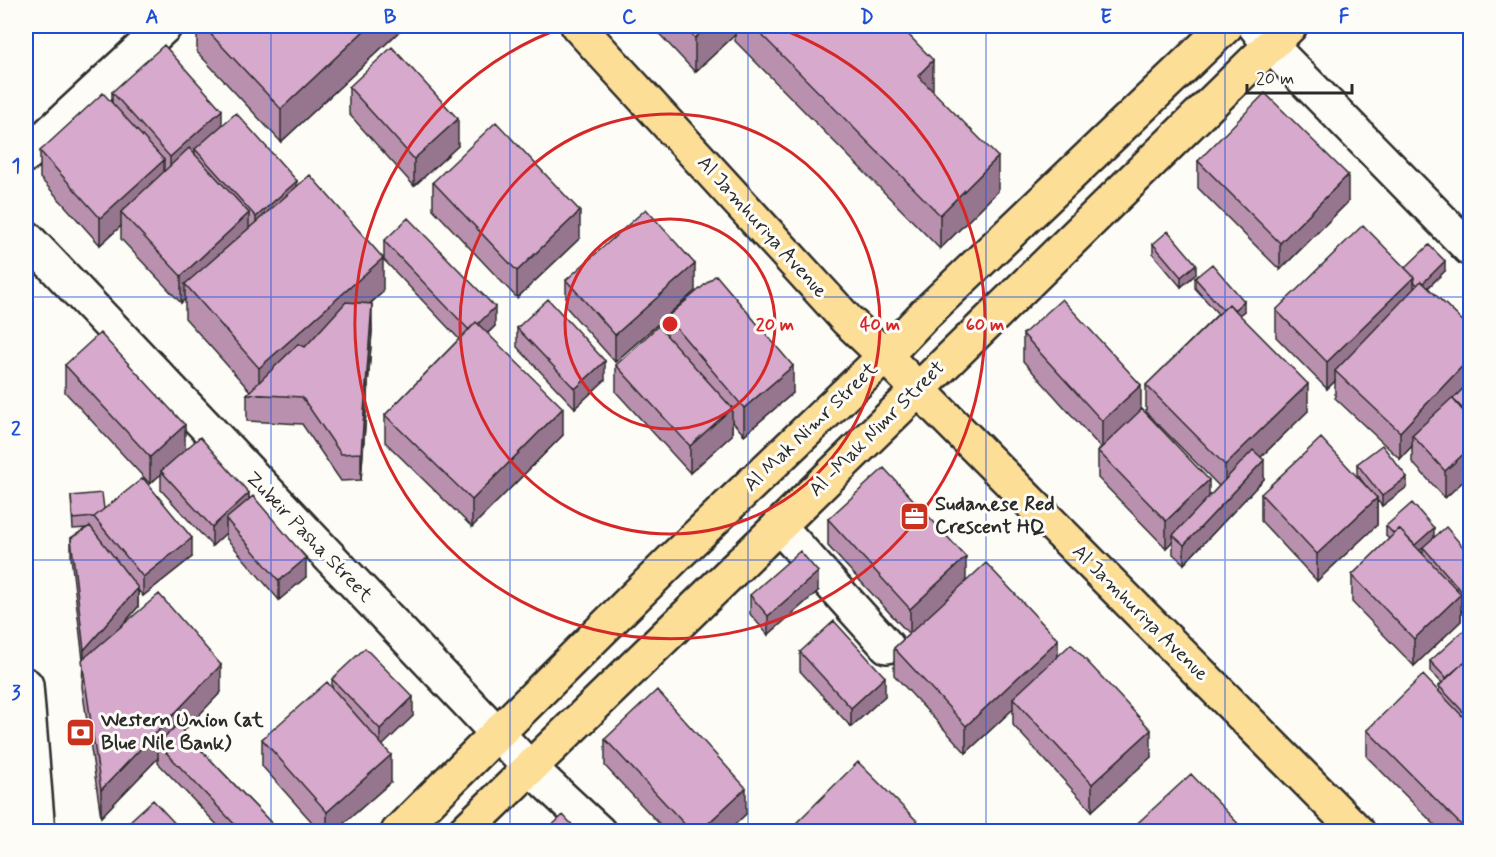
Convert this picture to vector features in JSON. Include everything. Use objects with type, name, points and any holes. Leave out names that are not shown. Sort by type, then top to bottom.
[{"type":"main road","name":"Al Jamhuriya Avenue","points":[[578,26],[847,320],[1358,831]]},
{"type":"main road","name":"Al Mak Nimr Street","points":[[398,831],[677,555],[1226,26]]},
{"type":"main road","name":"Al -Mak Nimr Street","points":[[464,831],[779,526],[1272,32]]},
{"type":"street","points":[[26,155],[165,26]]},
{"type":"street","points":[[1272,32],[1470,249]]},
{"type":"street","name":"Zubeir Pasha Street","points":[[26,237],[529,767],[599,831]]},
{"type":"street","points":[[779,526],[886,646]]},
{"type":"street","points":[[26,686],[38,831]]},
{"type":"building","points":[[203,26],[369,26],[281,109]]},
{"type":"building","points":[[683,26],[709,26],[695,38]]},
{"type":"building","points":[[753,26],[868,26],[873,30],[878,26],[900,26],[933,60],[918,76],[998,157],[940,215]]},
{"type":"building","points":[[164,45],[222,110],[170,157],[112,92]]},
{"type":"building","points":[[392,47],[458,119],[414,159],[349,87]]},
{"type":"building","points":[[1470,73],[1470,87],[1464,80]]},
{"type":"building","points":[[103,93],[164,160],[100,218],[40,151]]},
{"type":"building","points":[[1265,93],[1348,175],[1280,243],[1198,161]]},
{"type":"building","points":[[236,113],[297,181],[256,217],[195,149]]},
{"type":"building","points":[[496,122],[580,211],[517,271],[433,182]]},
{"type":"building","points":[[189,148],[249,213],[181,276],[121,212]]},
{"type":"building","points":[[310,175],[383,258],[259,368],[185,284]]},
{"type":"building","points":[[646,209],[695,264],[615,335],[566,280]]},
{"type":"building","points":[[408,218],[495,307],[469,330],[384,241]]},
{"type":"building","points":[[1363,225],[1414,277],[1327,362],[1276,310]]},
{"type":"building","points":[[1168,231],[1196,264],[1181,277],[1153,244]]},
{"type":"building","points":[[1429,245],[1445,261],[1423,283],[1421,281],[1417,285],[1414,277],[1405,268]]},
{"type":"building","points":[[1212,264],[1244,301],[1234,310],[1229,304],[1223,310],[1195,278]]},
{"type":"building","points":[[716,275],[793,366],[744,408],[667,317]]},
{"type":"building","points":[[1421,281],[1470,328],[1470,358],[1400,432],[1335,371]]},
{"type":"building","points":[[548,299],[605,361],[575,389],[517,328]]},
{"type":"building","points":[[1062,299],[1141,385],[1102,421],[1023,334]]},
{"type":"building","points":[[346,302],[372,304],[361,453],[341,454],[302,397],[247,394],[298,344],[305,347]]},
{"type":"building","points":[[1229,304],[1308,384],[1225,465],[1146,385]]},
{"type":"building","points":[[476,322],[563,408],[472,500],[385,415]]},
{"type":"building","points":[[658,326],[732,408],[690,446],[616,365]]},
{"type":"building","points":[[100,333],[185,425],[150,457],[65,365]]},
{"type":"building","points":[[1470,381],[1470,416],[1453,399]]},
{"type":"building","points":[[1452,398],[1469,418],[1470,416],[1470,448],[1445,471],[1412,435]]},
{"type":"building","points":[[1142,409],[1209,480],[1166,521],[1098,451]]},
{"type":"building","points":[[200,437],[249,493],[212,527],[161,471]]},
{"type":"building","points":[[1321,438],[1377,498],[1317,554],[1261,494]]},
{"type":"building","points":[[1382,445],[1407,477],[1382,496],[1357,464]]},
{"type":"building","points":[[1253,450],[1264,460],[1184,545],[1173,535]]},
{"type":"building","points":[[884,468],[966,557],[910,609],[828,519]]},
{"type":"building","points":[[143,478],[192,538],[143,577],[94,517]]},
{"type":"building","points":[[102,493],[104,509],[94,517],[73,519],[71,496]]},
{"type":"building","points":[[253,496],[306,558],[279,581],[226,519]]},
{"type":"building","points":[[1412,503],[1434,528],[1415,545],[1399,529],[1394,534],[1386,526]]},
{"type":"building","points":[[90,526],[138,588],[84,650],[71,538]]},
{"type":"building","points":[[1446,527],[1470,555],[1470,601],[1423,547]]},
{"type":"building","points":[[1399,529],[1461,594],[1414,639],[1352,575]]},
{"type":"building","points":[[800,551],[818,572],[768,616],[750,595]]},
{"type":"building","points":[[986,563],[1058,640],[966,726],[894,648]]},
{"type":"building","points":[[159,594],[221,665],[101,790],[82,660]]},
{"type":"building","points":[[834,621],[885,677],[851,708],[800,652]]},
{"type":"building","points":[[1470,625],[1470,657],[1446,678],[1430,661]]},
{"type":"building","points":[[1071,644],[1151,730],[1092,784],[1013,698]]},
{"type":"building","points":[[365,648],[413,697],[380,729],[332,679]]},
{"type":"building","points":[[1464,662],[1470,669],[1470,719],[1439,686]]},
{"type":"building","points":[[1423,675],[1470,724],[1470,831],[1467,831],[1367,730]]},
{"type":"building","points":[[327,682],[391,755],[327,812],[262,739]]},
{"type":"building","points":[[657,690],[746,788],[700,831],[691,831],[605,739]]},
{"type":"building","points":[[177,725],[279,831],[241,831],[158,744]]},
{"type":"building","points":[[858,762],[927,831],[788,831]]},
{"type":"building","points":[[1191,774],[1245,831],[1129,831]]},
{"type":"building","points":[[153,800],[182,831],[119,831]]},
{"type":"building","points":[[563,815],[578,831],[546,831]]},
{"type":"place","name":"Sudanese Red Crescent HQ","points":[[914,516]]},
{"type":"place","name":"Western Union (at Blue Nile Bank)","points":[[80,732]]}]
